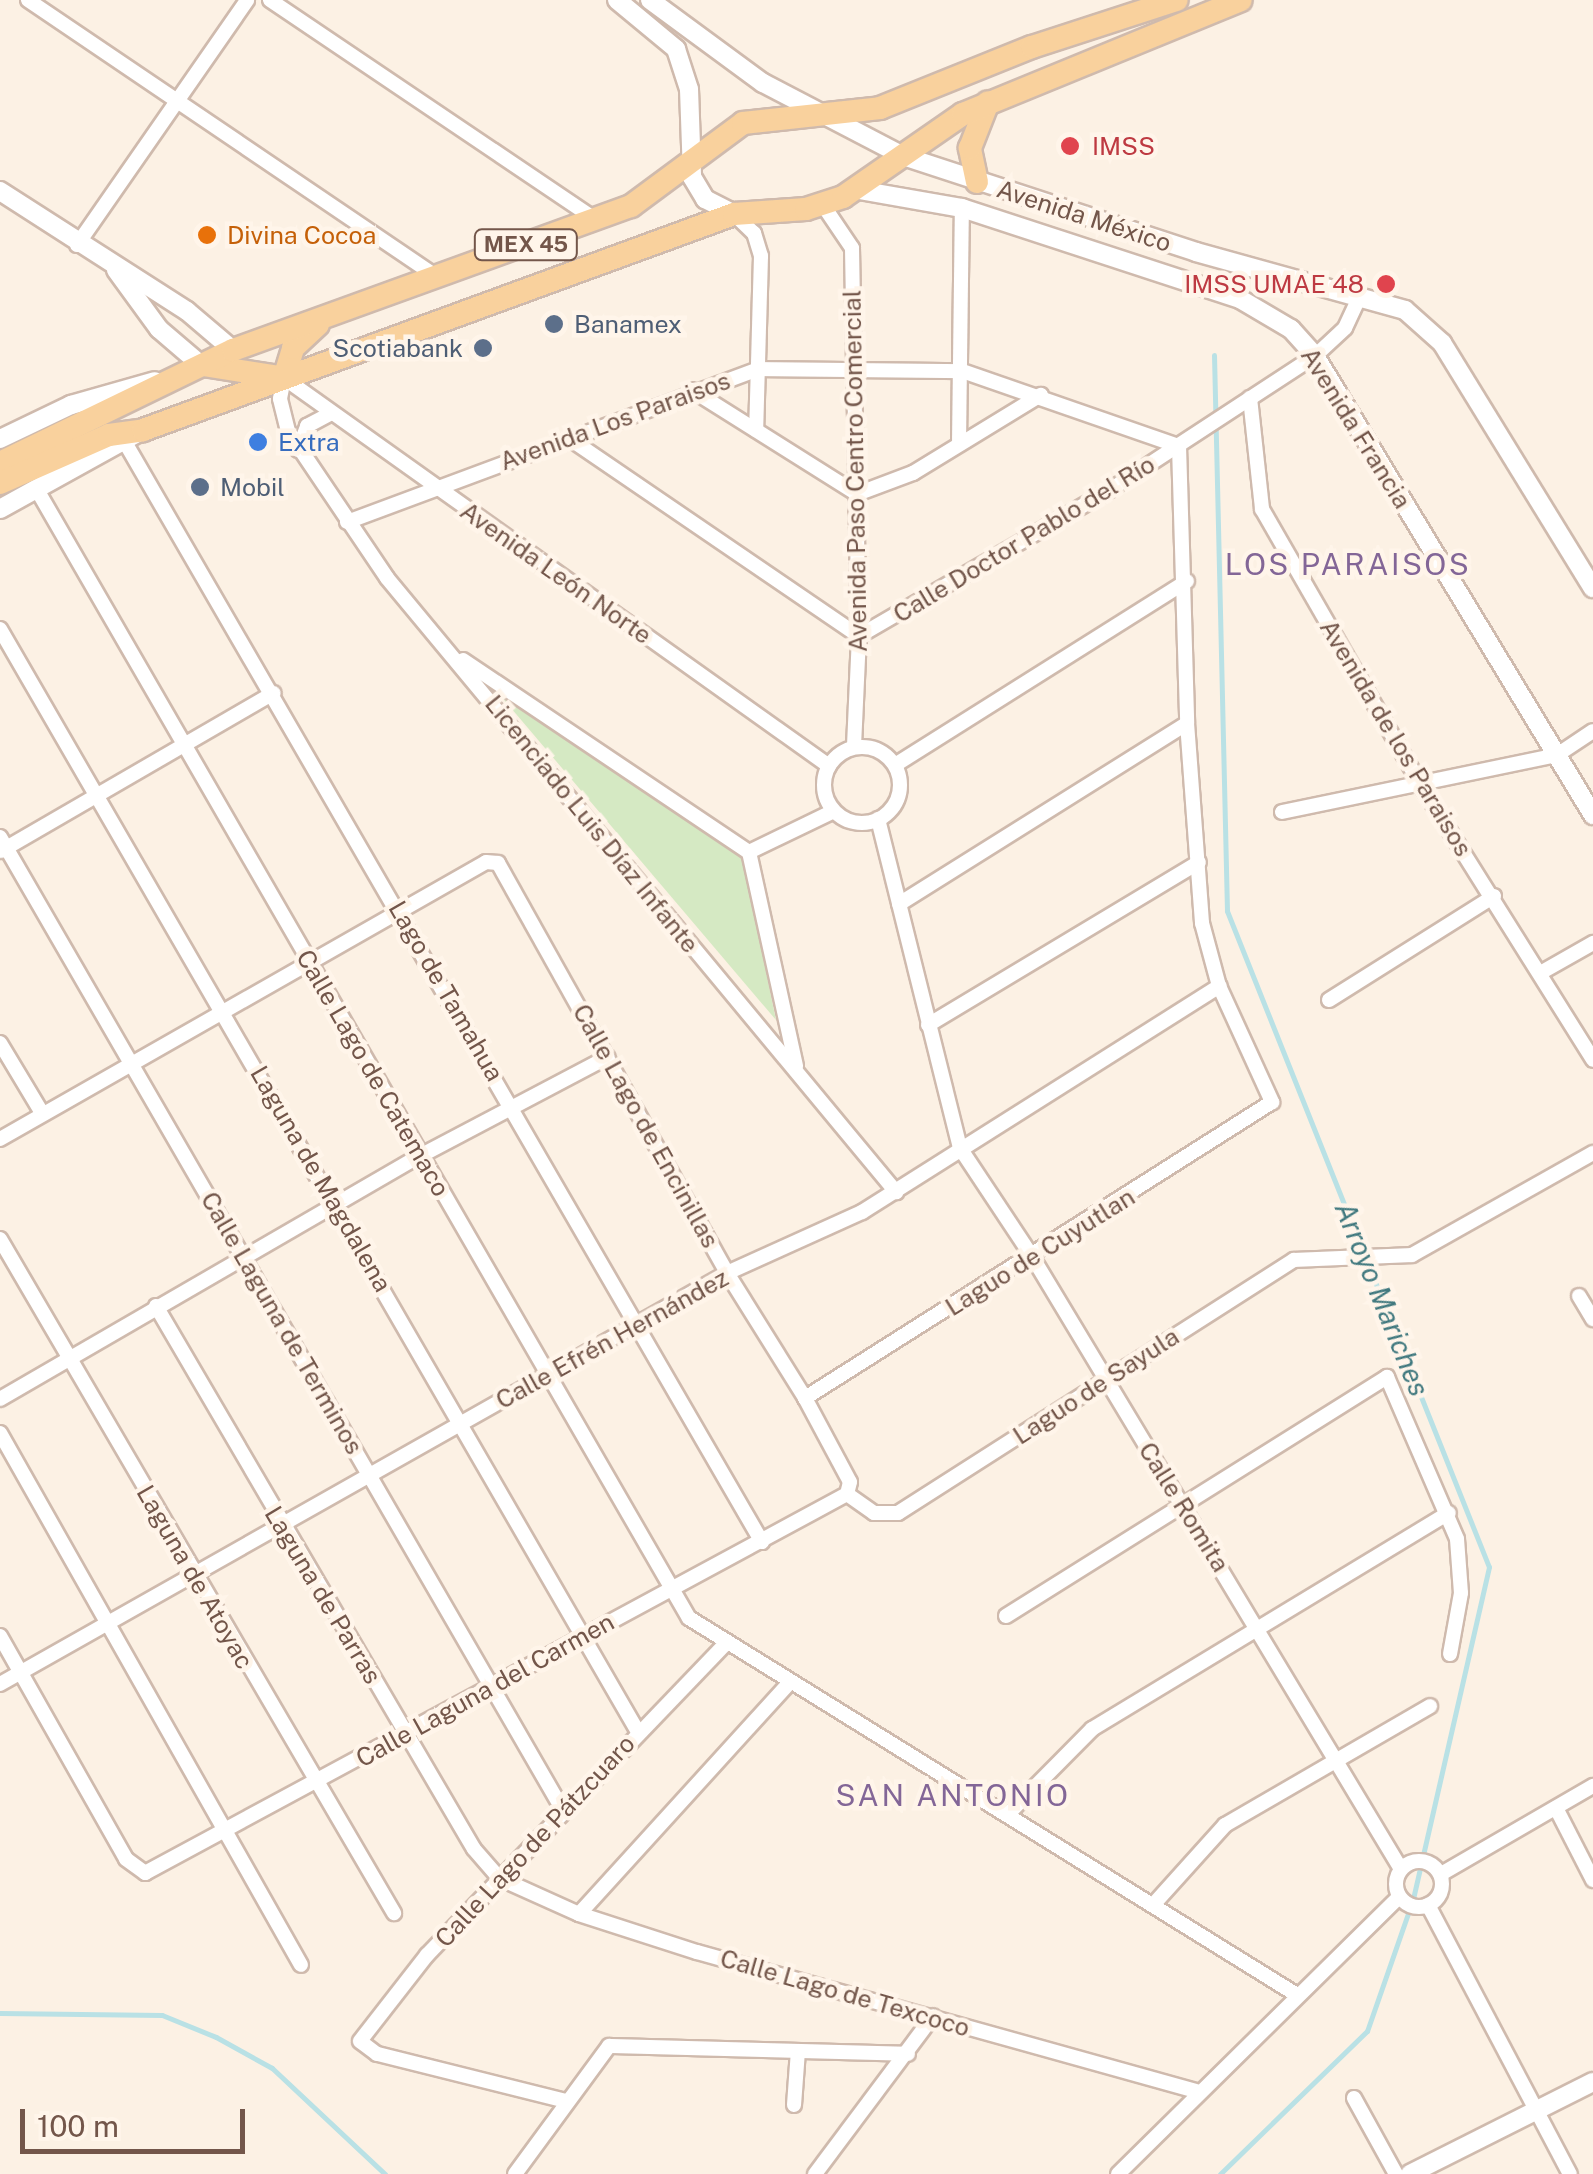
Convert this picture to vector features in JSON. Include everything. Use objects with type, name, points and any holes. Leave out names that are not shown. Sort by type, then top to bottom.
[{"type":"main road","name":"MEX 45","points":[[0,463],[233,350],[597,220],[652,196],[691,158],[743,123],[814,111],[880,108],[1140,8],[1177,0]]},
{"type":"main road","name":"MEX 45","points":[[0,482],[76,447],[134,437],[284,378],[734,214],[822,205],[859,190],[903,156],[988,102],[1240,0]]},
{"type":"main road","points":[[976,182],[970,148],[988,102]]},
{"type":"main road","points":[[189,370],[284,378],[294,348],[347,308]]},
{"type":"street","points":[[28,0],[173,103],[438,277]]},
{"type":"street","points":[[77,245],[247,0]]},
{"type":"street","points":[[270,0],[597,220]]},
{"type":"street","points":[[616,0],[658,29],[686,68],[691,158],[698,189],[714,207],[734,214],[754,234],[761,256],[756,430]]},
{"type":"street","name":"Avenida México","points":[[661,3],[814,111],[903,156],[976,182],[1404,310],[1442,342],[1593,588]]},
{"type":"street","name":"Avenida Francia","points":[[859,190],[962,208],[1240,299],[1274,316],[1315,356],[1593,815]]},
{"type":"street","points":[[0,191],[115,270],[187,312],[233,350]]},
{"type":"street","name":"Avenida Paso Centro Comercial","points":[[822,205],[852,248],[850,368],[860,636],[854,747]]},
{"type":"street","points":[[960,444],[962,208]]},
{"type":"street","points":[[0,440],[71,404],[189,370],[115,270]]},
{"type":"street","name":"Calle Doctor Pablo del Río","points":[[860,636],[939,595],[1198,434],[1315,356],[1345,328],[1360,296]]},
{"type":"street","name":"Avenida Los Paraisos","points":[[347,522],[433,487],[570,440],[692,390],[759,370],[962,371],[1179,446]]},
{"type":"street","name":"Avenida León Norte","points":[[284,378],[829,766]]},
{"type":"street","name":"Licenciado Luis Díaz Infante","points":[[284,378],[282,419],[298,450],[347,522],[896,1192]]},
{"type":"street","points":[[692,390],[857,494],[913,473],[1040,395]]},
{"type":"street","name":"Avenida de los Paraisos","points":[[1250,398],[1262,509],[1422,787],[1542,972],[1593,1060]]},
{"type":"street","points":[[298,450],[307,426],[331,413]]},
{"type":"street","points":[[0,509],[134,437]]},
{"type":"street","name":"Lago de Tamahua","points":[[134,437],[274,692],[762,1542]]},
{"type":"street","points":[[570,440],[860,636]]},
{"type":"street","points":[[1179,446],[1187,581],[1188,723],[1204,932],[1219,986]]},
{"type":"street","name":"Calle Lago de Catemaco","points":[[36,488],[420,1156],[552,1374],[670,1590],[699,1628],[1296,1995]]},
{"type":"street","points":[[895,765],[1187,581]]},
{"type":"street","name":"Laguna de Magdalena","points":[[0,628],[638,1732]]},
{"type":"street","points":[[450,651],[749,852],[797,1070]]},
{"type":"street","points":[[2,845],[97,797],[274,692]]},
{"type":"street","points":[[899,904],[1188,723]]},
{"type":"street","points":[[1282,812],[1422,787],[1557,755],[1593,732]]},
{"type":"street","points":[[854,747],[877,749],[895,765],[900,790],[878,819],[854,822],[834,810],[824,789],[829,766],[854,747]]},
{"type":"street","points":[[749,852],[834,810]]},
{"type":"street","points":[[878,819],[960,1148]]},
{"type":"street","name":"Calle Laguna de Terminos","points":[[2,845],[136,1064],[241,1257],[370,1472],[563,1810]]},
{"type":"street","name":"Calle Lago de Encinillas","points":[[400,910],[486,862],[498,863],[727,1273],[805,1398],[850,1482],[847,1494]]},
{"type":"street","points":[[928,1025],[1199,862]]},
{"type":"street","points":[[1329,1000],[1494,896]]},
{"type":"street","points":[[0,1139],[225,1014],[400,910]]},
{"type":"street","points":[[1542,972],[1593,943]]},
{"type":"street","name":"Laguo de Cuyutlan","points":[[805,1398],[1033,1258],[1272,1102],[1219,986]]},
{"type":"street","name":"Calle Efrén Hernández","points":[[0,1684],[727,1273],[896,1192],[1219,986]]},
{"type":"street","points":[[0,1043],[42,1113]]},
{"type":"street","points":[[0,1399],[420,1156],[608,1057]]},
{"type":"street","name":"Calle Romita","points":[[960,1148],[1033,1258],[1401,1869]]},
{"type":"street","name":"Laguo de Sayula","points":[[847,1494],[874,1513],[898,1513],[1294,1260],[1391,1258],[1428,1249],[1593,1153]]},
{"type":"street","name":"Laguna de Atoyac","points":[[0,1239],[192,1576],[394,1914]]},
{"type":"street","points":[[1579,1296],[1593,1319]]},
{"type":"street","name":"Laguna de Parras","points":[[156,1306],[406,1735],[474,1848],[500,1878]]},
{"type":"street","points":[[1006,1616],[1386,1377],[1449,1513],[1462,1568],[1450,1654]]},
{"type":"street","points":[[0,1433],[300,1965]]},
{"type":"street","name":"Calle Laguna del Carmen","points":[[21,1673],[126,1859],[145,1873],[406,1735],[582,1633],[762,1542],[847,1494]]},
{"type":"street","points":[[1007,1815],[1092,1729],[1449,1513]]},
{"type":"street","points":[[0,1636],[21,1673]]},
{"type":"street","name":"Calle Lago de Pátzcuaro","points":[[566,2101],[362,2046],[392,1998],[500,1878],[724,1645]]},
{"type":"street","points":[[579,1914],[789,1683]]},
{"type":"street","points":[[1153,1906],[1225,1825],[1430,1706]]},
{"type":"street","points":[[1438,1870],[1593,1786]]},
{"type":"street","points":[[1556,1808],[1593,1880]]},
{"type":"street","points":[[1118,2174],[1196,2091],[1401,1898],[1401,1869],[1417,1860],[1438,1870]]},
{"type":"street","points":[[1424,1906],[1442,1889],[1438,1870]]},
{"type":"street","name":"Calle Lago de Texcoco","points":[[500,1878],[579,1914],[1196,2091]]},
{"type":"street","points":[[1401,1898],[1424,1906],[1570,2174]]},
{"type":"street","points":[[815,2174],[933,2016]]},
{"type":"street","points":[[515,2174],[566,2101],[612,2045],[908,2054]]},
{"type":"street","points":[[794,2105],[798,2052]]},
{"type":"street","points":[[1410,2174],[1593,2082]]},
{"type":"street","points":[[1354,2098],[1396,2174]]},
{"type":"green space","points":[[488,681],[739,841],[776,1020]]},
{"type":"waterway","name":"Arroyo Mariches","points":[[1214,355],[1227,911],[1489,1567],[1413,1899],[1367,2031],[1220,2174]]},
{"type":"waterway","name":"Arroyo Mariches","points":[[0,2013],[162,2015],[216,2037],[272,2068],[385,2174]]},
{"type":"place","name":"IMSS","points":[[1070,146]]},
{"type":"place","name":"Divina Cocoa","points":[[207,235]]},
{"type":"place","name":"IMSS UMAE 48","points":[[1386,284]]},
{"type":"place","name":"Banamex","points":[[554,324]]},
{"type":"place","name":"Scotiabank","points":[[483,348]]},
{"type":"place","name":"Extra","points":[[258,442]]},
{"type":"place","name":"Mobil","points":[[200,487]]},
{"type":"district","name":"LOS PARAISOS","points":[[1348,564]]},
{"type":"district","name":"SAN ANTONIO","points":[[953,1795]]}]
